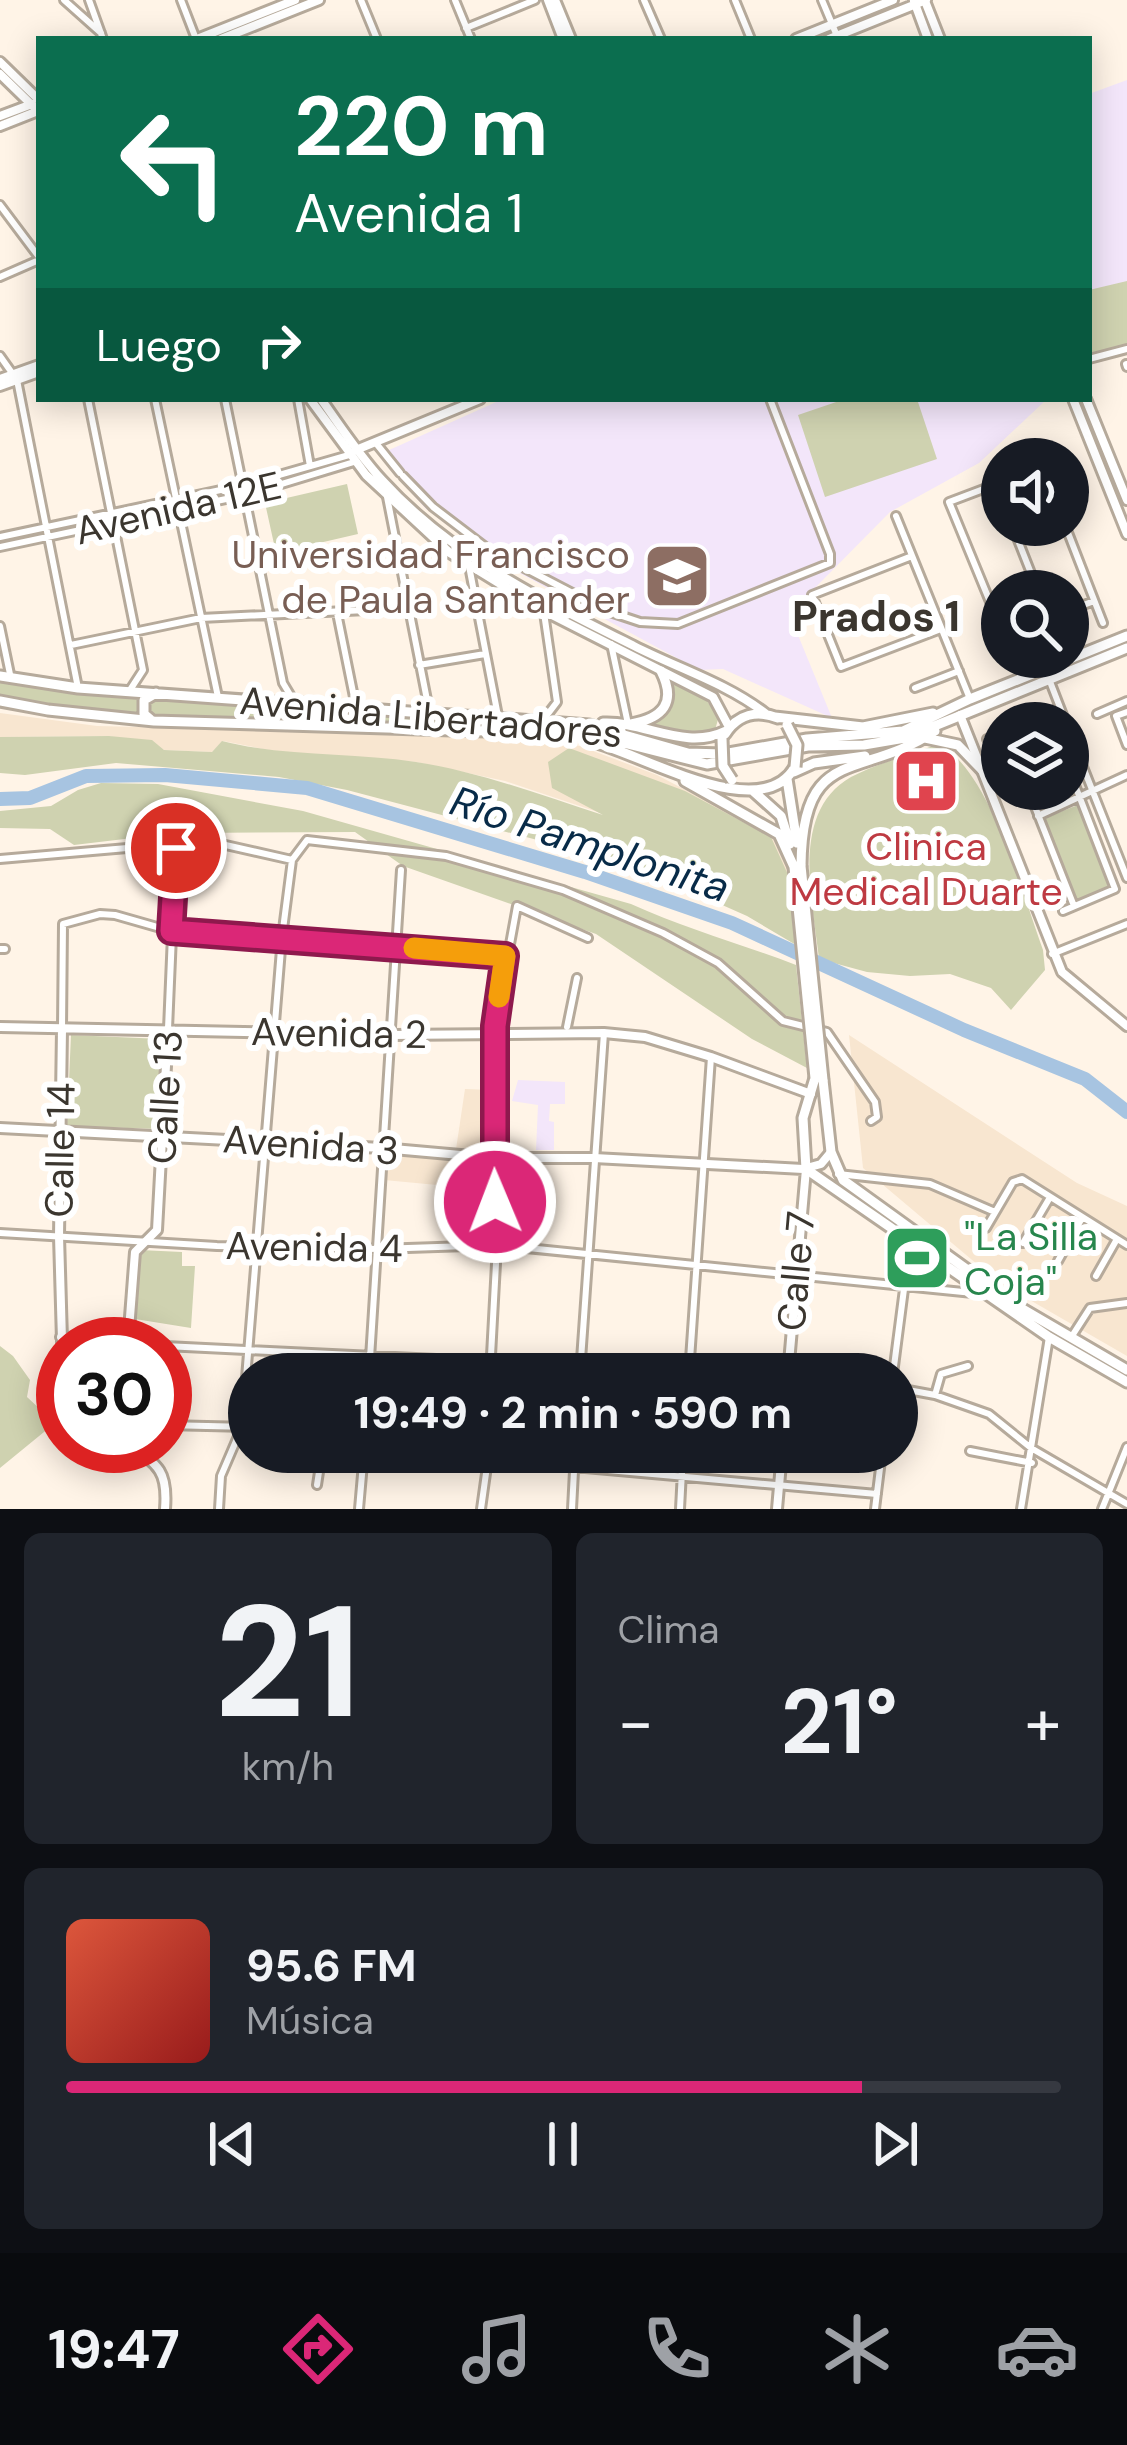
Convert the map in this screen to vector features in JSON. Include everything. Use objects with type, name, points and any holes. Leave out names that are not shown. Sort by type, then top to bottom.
[{"type":"main road","name":"Avenida Libertadores","points":[[1089,650],[1127,637]]},
{"type":"main road","name":"Avenida Libertadores","points":[[6,678],[78,688],[589,725],[688,753],[723,754],[807,739],[903,731],[961,715],[1127,649]]},
{"type":"main road","points":[[589,725],[653,719],[666,707],[669,689],[661,671]]},
{"type":"main road","name":"Avenida Libertadores","points":[[0,701],[154,721],[613,738],[706,764],[808,746],[886,742],[1020,678]]},
{"type":"main road","points":[[154,721],[142,708],[144,700],[156,693]]},
{"type":"main road","points":[[628,724],[691,740],[726,733],[748,715],[863,727],[946,716]]},
{"type":"main road","points":[[770,715],[787,725],[797,745],[789,813],[819,1079],[838,1174],[1005,1297],[1127,1370]]},
{"type":"main road","points":[[798,867],[801,827],[817,790],[839,772],[925,738],[946,716]]},
{"type":"main road","points":[[545,733],[606,744],[700,781],[750,790],[775,788],[791,773],[814,763],[882,754]]},
{"type":"main road","points":[[726,733],[722,766],[732,780],[781,816],[798,867]]},
{"type":"main road","points":[[925,738],[958,745],[981,769]]},
{"type":"main road","points":[[656,764],[779,834],[798,867]]},
{"type":"main road","points":[[819,1079],[803,1118],[806,1169],[1048,1337],[1127,1382]]},
{"type":"street","points":[[64,0],[102,36]]},
{"type":"street","points":[[88,0],[102,36]]},
{"type":"street","points":[[181,0],[195,36]]},
{"type":"street","points":[[204,36],[295,0]]},
{"type":"street","points":[[229,36],[319,0]]},
{"type":"street","points":[[361,0],[376,36]]},
{"type":"street","points":[[455,0],[470,36]]},
{"type":"street","points":[[466,28],[535,0]]},
{"type":"street","points":[[552,0],[566,36]]},
{"type":"street","points":[[644,0],[660,36]]},
{"type":"street","points":[[735,0],[750,36]]},
{"type":"street","points":[[822,0],[835,36]]},
{"type":"street","points":[[803,36],[893,0]]},
{"type":"street","points":[[840,36],[921,1]]},
{"type":"street","points":[[921,1],[927,36]]},
{"type":"street","points":[[921,1],[938,36]]},
{"type":"street","points":[[0,62],[36,105]]},
{"type":"street","points":[[0,74],[36,105]]},
{"type":"street","points":[[0,116],[36,107]]},
{"type":"street","points":[[0,126],[36,108]]},
{"type":"street","points":[[0,205],[36,254]]},
{"type":"street","points":[[0,277],[36,259]]},
{"type":"street","points":[[1092,358],[1127,349]]},
{"type":"street","points":[[0,356],[47,532],[78,688]]},
{"type":"street","points":[[6,379],[36,369]]},
{"type":"street","points":[[89,402],[143,670],[130,690]]},
{"type":"street","points":[[156,402],[218,697]]},
{"type":"street","points":[[226,402],[287,693],[306,704]]},
{"type":"street","points":[[299,402],[311,472]]},
{"type":"street","points":[[312,402],[387,497],[469,566],[713,697],[726,733]]},
{"type":"street","points":[[323,402],[353,455],[494,573],[728,689],[770,715]]},
{"type":"street","name":"Avenida 12E","points":[[0,537],[114,524],[178,511],[311,472],[473,402]]},
{"type":"street","points":[[375,442],[434,507],[488,549],[607,611],[665,626],[793,581],[830,563],[771,402]]},
{"type":"street","points":[[1073,402],[1123,512],[1127,534]]},
{"type":"street","points":[[1087,402],[1127,500]]},
{"type":"street","points":[[1083,424],[1094,419]]},
{"type":"street","name":"Avenida 12E","points":[[0,547],[112,514],[244,490]]},
{"type":"street","points":[[981,490],[949,502],[981,580]]},
{"type":"street","points":[[387,497],[429,710]]},
{"type":"street","points":[[896,516],[970,699]]},
{"type":"street","points":[[1073,546],[1103,623]]},
{"type":"street","points":[[912,556],[812,595],[841,667],[941,629]]},
{"type":"street","points":[[469,566],[498,716]]},
{"type":"street","points":[[1089,603],[1094,601]]},
{"type":"street","points":[[70,645],[201,618],[407,608]]},
{"type":"street","points":[[541,721],[557,701],[544,610]]},
{"type":"street","points":[[337,613],[356,707]]},
{"type":"street","points":[[0,626],[6,678]]},
{"type":"street","points":[[611,644],[628,724]]},
{"type":"street","points":[[419,665],[485,654]]},
{"type":"street","points":[[915,688],[958,671]]},
{"type":"street","points":[[1049,680],[1058,702]]},
{"type":"street","points":[[1097,714],[1127,701]]},
{"type":"street","points":[[1127,712],[1116,716],[1127,745]]},
{"type":"street","points":[[961,715],[981,767]]},
{"type":"street","points":[[1089,791],[1127,775]]},
{"type":"street","points":[[1089,782],[1127,878]]},
{"type":"street","points":[[997,810],[1062,973],[1127,1026]]},
{"type":"street","points":[[1036,810],[1074,906]]},
{"type":"street","points":[[1038,816],[1050,810]]},
{"type":"street","points":[[1063,910],[1114,889],[1084,810]]},
{"type":"street","points":[[248,1353],[281,937],[292,860],[307,839],[446,856],[563,890],[663,933],[718,963],[783,1021],[834,1038],[878,1109],[871,1121]]},
{"type":"street","name":"Calle 13","points":[[130,1317],[135,1252],[157,1231],[176,841]]},
{"type":"street","points":[[0,859],[208,841],[292,860]]},
{"type":"street","points":[[370,1353],[401,870]]},
{"type":"street","points":[[490,1353],[496,1245],[495,1034],[517,906],[588,938]]},
{"type":"street","name":"Calle 14","points":[[61,1317],[64,924],[100,914],[171,931]]},
{"type":"street","points":[[1052,953],[1127,924]]},
{"type":"street","points":[[171,931],[505,956]]},
{"type":"street","points":[[567,1027],[577,978]]},
{"type":"street","name":"Avenida 2","points":[[0,1027],[391,1035],[604,1033],[645,1037],[813,1095]]},
{"type":"street","points":[[582,1353],[604,1033]]},
{"type":"street","points":[[690,1353],[711,1057]]},
{"type":"street","name":"Avenida 3","points":[[0,1128],[494,1158],[806,1169]]},
{"type":"street","points":[[806,1169],[821,1164],[831,1152]]},
{"type":"street","name":"Calle 7","points":[[790,1353],[806,1169]]},
{"type":"street","points":[[838,1174],[930,1184],[995,1212]]},
{"type":"street","points":[[986,1228],[1017,1179],[1127,1245]]},
{"type":"street","points":[[1023,1243],[1049,1199]]},
{"type":"street","points":[[1058,1261],[1082,1218]]},
{"type":"street","name":"Avenida 4","points":[[0,1233],[378,1250],[496,1245],[985,1294]]},
{"type":"street","points":[[1096,1276],[1117,1239]]},
{"type":"street","points":[[895,1353],[904,1289]]},
{"type":"street","points":[[1070,1340],[1090,1308],[1127,1304]]},
{"type":"street","points":[[1022,1509],[1048,1337]]},
{"type":"street","points":[[192,1347],[321,1353]]},
{"type":"street","points":[[935,1395],[941,1374],[968,1366]]},
{"type":"street","points":[[918,1392],[989,1414],[1031,1448],[1126,1501]]},
{"type":"street","points":[[192,1426],[228,1427]]},
{"type":"street","points":[[1102,1509],[1127,1447]]},
{"type":"street","points":[[970,1451],[1032,1462]]},
{"type":"street","points":[[219,1509],[221,1476],[228,1462]]},
{"type":"street","points":[[162,1473],[165,1509]]},
{"type":"street","points":[[317,1485],[319,1473]]},
{"type":"street","points":[[358,1509],[362,1473]]},
{"type":"street","points":[[481,1509],[487,1473]]},
{"type":"street","points":[[572,1509],[574,1473]]},
{"type":"street","points":[[646,1473],[877,1494]]},
{"type":"street","points":[[680,1509],[682,1473]]},
{"type":"street","points":[[777,1509],[780,1473]]},
{"type":"street","points":[[875,1509],[880,1473]]},
{"type":"shaded area","points":[[1127,80],[1127,345],[1092,355],[1092,93]]},
{"type":"shaded area","name":"Universidad Francisco de Paula Santander","points":[[496,402],[1044,402],[1006,438],[981,438],[979,463],[890,512],[791,618],[832,718],[723,669],[699,670],[488,556],[425,508],[378,455]]},
{"type":"shaded area","points":[[0,713],[97,726],[485,735],[580,746],[657,775],[769,834],[787,853],[792,877],[505,781],[416,762],[278,752],[223,741],[212,752],[164,750],[109,736],[0,737]]},
{"type":"shaded area","points":[[849,1035],[1077,1183],[1127,1206],[1127,1356],[997,1281],[863,1168]]},
{"type":"shaded area","points":[[518,1080],[565,1082],[565,1104],[550,1104],[554,1150],[536,1150],[538,1105],[512,1101]]},
{"type":"shaded area","points":[[465,1089],[491,1090],[492,1154],[455,1156]]},
{"type":"shaded area","points":[[384,1154],[490,1159],[490,1190],[384,1180]]},
{"type":"green space","points":[[1127,281],[1127,344],[1092,353],[1092,289]]},
{"type":"green space","points":[[836,402],[918,402],[937,459],[825,497],[798,415]]},
{"type":"green space","points":[[347,484],[358,534],[276,553],[265,503]]},
{"type":"green space","points":[[0,677],[148,694],[148,719],[0,699]]},
{"type":"green space","points":[[672,681],[702,695],[719,716],[715,730],[696,735],[645,725],[670,710]]},
{"type":"green space","points":[[150,696],[576,730],[149,717],[145,701]]},
{"type":"green space","points":[[0,737],[152,740],[164,750],[212,752],[222,741],[270,750],[416,762],[487,778],[603,815],[552,788],[548,762],[569,748],[685,791],[771,837],[790,879],[796,945],[747,916],[632,865],[347,790],[279,777],[116,763],[25,775],[0,773]]},
{"type":"green space","points":[[939,744],[974,780],[981,792],[981,810],[991,810],[1043,950],[1045,970],[1011,1010],[991,988],[950,974],[867,972],[819,959],[810,860],[819,812],[851,777]]},
{"type":"green space","points":[[101,783],[158,784],[303,811],[631,904],[796,965],[807,1068],[752,1039],[596,934],[403,866],[355,832],[190,833],[175,819],[160,826],[158,835],[74,845],[50,829],[0,828],[0,811],[51,806]]},
{"type":"green space","points":[[1080,810],[1110,888],[1074,902],[1042,819]]},
{"type":"green space","points":[[71,1035],[162,1039],[158,1129],[67,1126]]},
{"type":"green space","points":[[140,1250],[182,1252],[182,1266],[195,1266],[192,1317],[135,1317]]},
{"type":"green space","points":[[0,1346],[30,1380],[27,1397],[36,1405],[36,1439],[0,1468]]},
{"type":"waterway","name":"Río Pamplonita","points":[[0,799],[30,798],[86,776],[165,775],[307,788],[585,872],[732,923],[964,1030],[1085,1079],[1127,1112]]},
{"type":"slow traffic","points":[[414,948],[505,956],[499,997]]},
{"type":"place","name":"Universidad Francisco de Paula Santander","points":[[677,576]]},
{"type":"place","name":"Clinica Medical Duarte","points":[[926,781]]},
{"type":"place","name":"\"La Silla Coja\"","points":[[917,1258]]},
{"type":"district","name":"Prados 1","points":[[876,616]]},
{"type":"route","points":[[176,848],[171,931],[505,956],[495,1026],[495,1202]]}]
